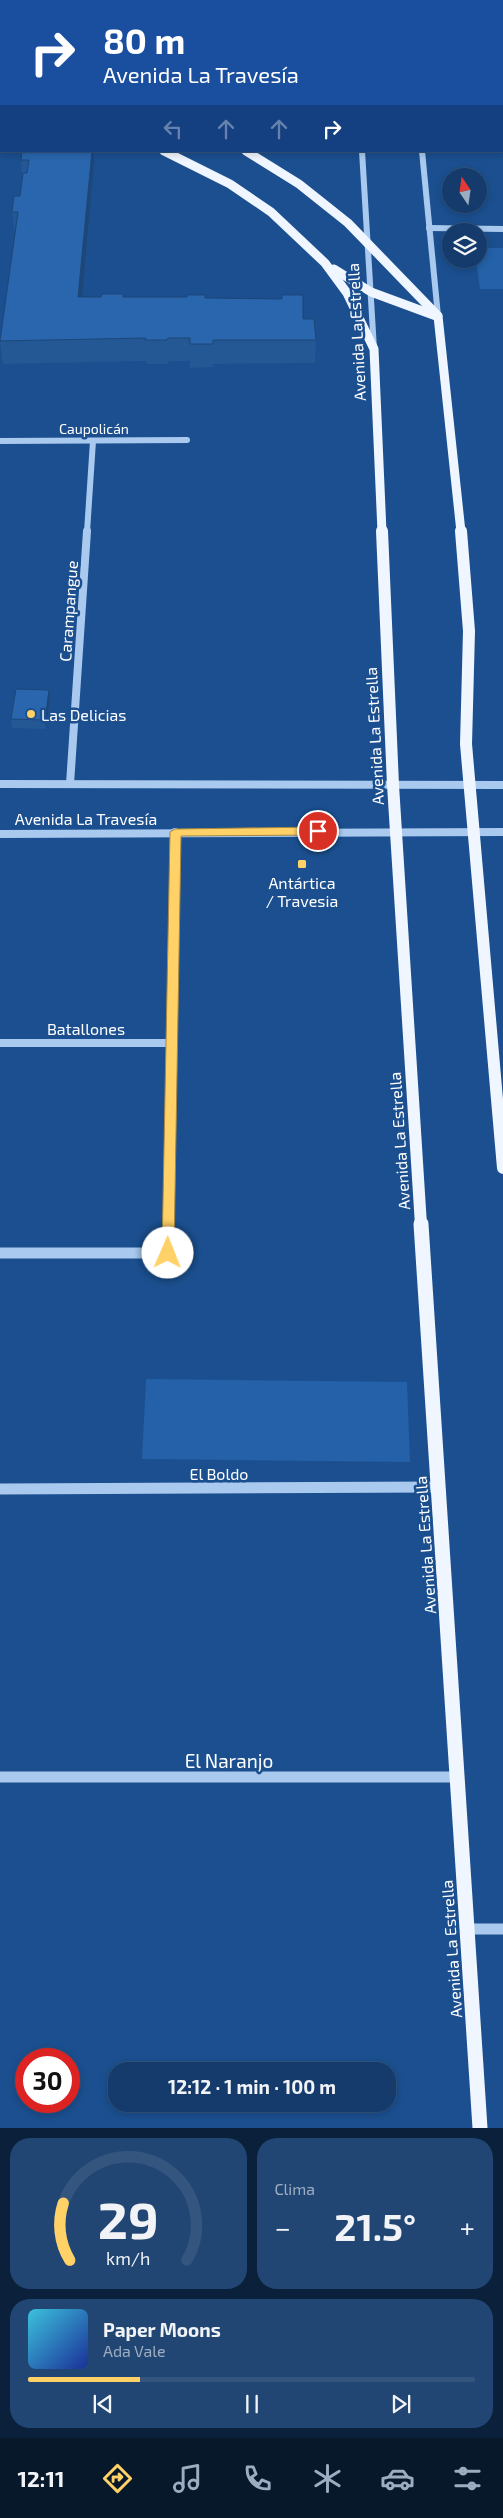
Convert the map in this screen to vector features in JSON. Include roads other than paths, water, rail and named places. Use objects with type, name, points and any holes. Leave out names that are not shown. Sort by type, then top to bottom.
[{"type":"main road","points":[[166,152],[215,175],[250,196],[276,217],[326,264],[371,292],[438,316]]},
{"type":"main road","points":[[248,152],[299,184],[368,241],[438,316],[465,573],[469,631],[466,744],[503,1168]]},
{"type":"main road","points":[[326,264],[361,318],[374,349]]},
{"type":"main road","name":"Avenida La Estrella","points":[[374,349],[393,785],[480,2128]]},
{"type":"street","name":"Avenida La Estrella","points":[[362,152],[374,349]]},
{"type":"street","points":[[422,152],[438,316]]},
{"type":"street","points":[[429,228],[503,228]]},
{"type":"street","name":"Caupolicán","points":[[0,441],[187,440]]},
{"type":"street","name":"Carampangue","points":[[70,784],[93,441]]},
{"type":"street","name":"Avenida La Travesía","points":[[0,784],[503,785]]},
{"type":"street","points":[[0,1253],[168,1253],[175,832]]},
{"type":"street","name":"Avenida La Travesía","points":[[0,834],[503,832]]},
{"type":"street","name":"Batallones","points":[[0,1043],[172,1043]]},
{"type":"street","name":"El Boldo","points":[[0,1489],[439,1487]]},
{"type":"street","name":"El Naranjo","points":[[0,1777],[457,1777]]},
{"type":"street","points":[[466,1929],[503,1929]]},
{"type":"place","name":"Las Delicias","points":[[31,714]]},
{"type":"place","name":"Antártica / Travesia","points":[[302,864]]}]
